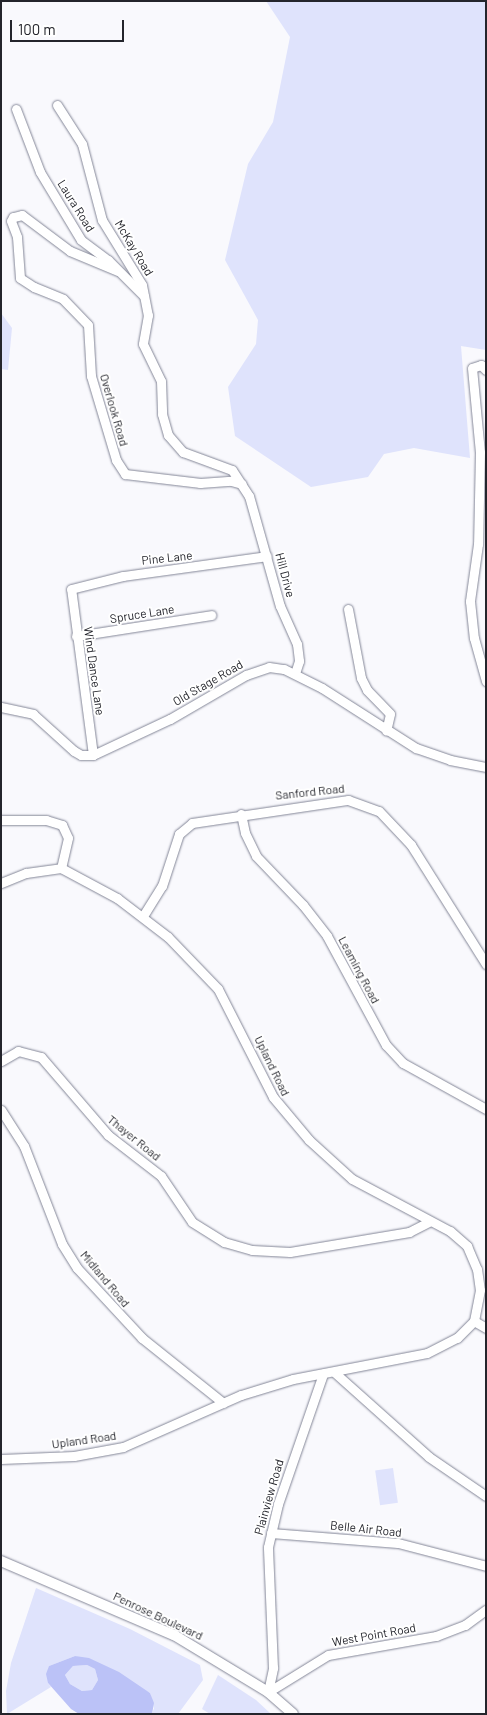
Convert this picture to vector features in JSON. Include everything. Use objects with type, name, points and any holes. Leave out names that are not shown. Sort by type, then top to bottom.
[{"type":"street","name":"McKay Road","points":[[57,104],[85,153],[102,220],[142,285],[148,315],[143,344],[160,381],[162,414],[168,435],[183,452],[232,470],[242,484]]},
{"type":"street","name":"Laura Road","points":[[16,109],[40,172],[81,240],[145,296]]},
{"type":"street","name":"Overlook Road","points":[[118,271],[70,251],[22,215],[17,215],[11,221],[17,237],[20,278],[34,287],[63,299],[88,325],[91,376],[120,469],[125,474],[138,477],[200,484],[231,481],[242,484]]},
{"type":"street","points":[[486,370],[476,364],[472,375],[480,452],[478,544],[470,610],[477,654],[486,680]]},
{"type":"street","name":"Hill Drive","points":[[242,484],[267,556],[280,606],[297,644],[299,661],[295,673]]},
{"type":"street","name":"Pine Lane","points":[[71,589],[123,576],[267,556]]},
{"type":"street","name":"Wind Dance Lane","points":[[71,589],[93,755]]},
{"type":"street","points":[[348,609],[363,684],[390,714],[386,731]]},
{"type":"street","name":"Spruce Lane","points":[[76,636],[211,615]]},
{"type":"street","name":"Old Stage Road","points":[[93,755],[170,719],[257,670],[269,667],[295,673],[386,731],[431,755],[486,767]]},
{"type":"street","points":[[1,708],[33,714],[74,751],[82,755],[93,755]]},
{"type":"street","name":"Sanford Road","points":[[143,916],[162,886],[179,834],[199,820],[339,799],[360,802],[379,811],[426,865],[468,940],[486,964]]},
{"type":"street","name":"Leaming Road","points":[[241,814],[245,833],[256,856],[303,905],[327,936],[372,1023],[390,1050],[408,1066],[486,1109]]},
{"type":"street","points":[[1,820],[46,820],[62,825],[68,838],[62,868],[26,873],[1,883]]},
{"type":"street","name":"Upland Road","points":[[1,1459],[111,1450],[138,1442],[223,1402],[279,1383],[427,1353],[457,1338],[474,1321],[480,1290],[472,1256],[455,1235],[352,1179],[309,1140],[273,1097],[218,990],[168,937],[143,916],[62,868]]},
{"type":"street","name":"Thayer Road","points":[[1,1061],[18,1051],[41,1057],[108,1135],[160,1176],[192,1222],[224,1242],[252,1250],[290,1252],[409,1232],[429,1222]]},
{"type":"street","name":"Midland Road","points":[[1,1110],[24,1146],[62,1244],[76,1268],[142,1338],[223,1402]]},
{"type":"street","points":[[474,1321],[486,1328]]},
{"type":"street","points":[[334,1372],[429,1457],[486,1496]]},
{"type":"street","name":"Plainview Road","points":[[268,1692],[273,1668],[267,1562],[271,1533],[322,1374]]},
{"type":"street","name":"Belle Air Road","points":[[271,1533],[398,1543],[486,1566]]},
{"type":"street","name":"Penrose Boulevard","points":[[1,1560],[174,1635],[268,1692],[293,1714]]},
{"type":"street","name":"West Point Road","points":[[268,1692],[328,1655],[436,1636],[465,1625],[486,1610]]},
{"type":"shaded area","points":[[266,1],[486,1],[486,350],[461,346],[470,458],[414,448],[384,454],[368,477],[311,487],[235,436],[228,387],[256,344],[258,320],[225,260],[248,164],[273,122],[290,37]]},
{"type":"shaded area","points":[[1,313],[12,328],[8,370],[1,369]]},
{"type":"shaded area","points":[[393,1468],[398,1503],[380,1505],[375,1471]]},
{"type":"shaded area","points":[[36,1588],[130,1629],[200,1665],[203,1680],[178,1714],[152,1714],[154,1708],[150,1693],[75,1656],[49,1666],[48,1683],[51,1687],[7,1714],[6,1691],[11,1663]]},
{"type":"shaded area","points":[[87,1665],[95,1669],[98,1680],[92,1690],[82,1691],[70,1684],[65,1675],[73,1666]]},
{"type":"shaded area","points":[[218,1675],[256,1700],[271,1714],[210,1714],[202,1709]]},
{"type":"water","points":[[75,1656],[89,1658],[119,1672],[150,1693],[154,1703],[152,1714],[79,1714],[71,1709],[48,1683],[46,1674],[49,1666]],"holes":[[[87,1665],[95,1669],[98,1680],[92,1690],[82,1691],[70,1684],[65,1675],[73,1666]]]}]
